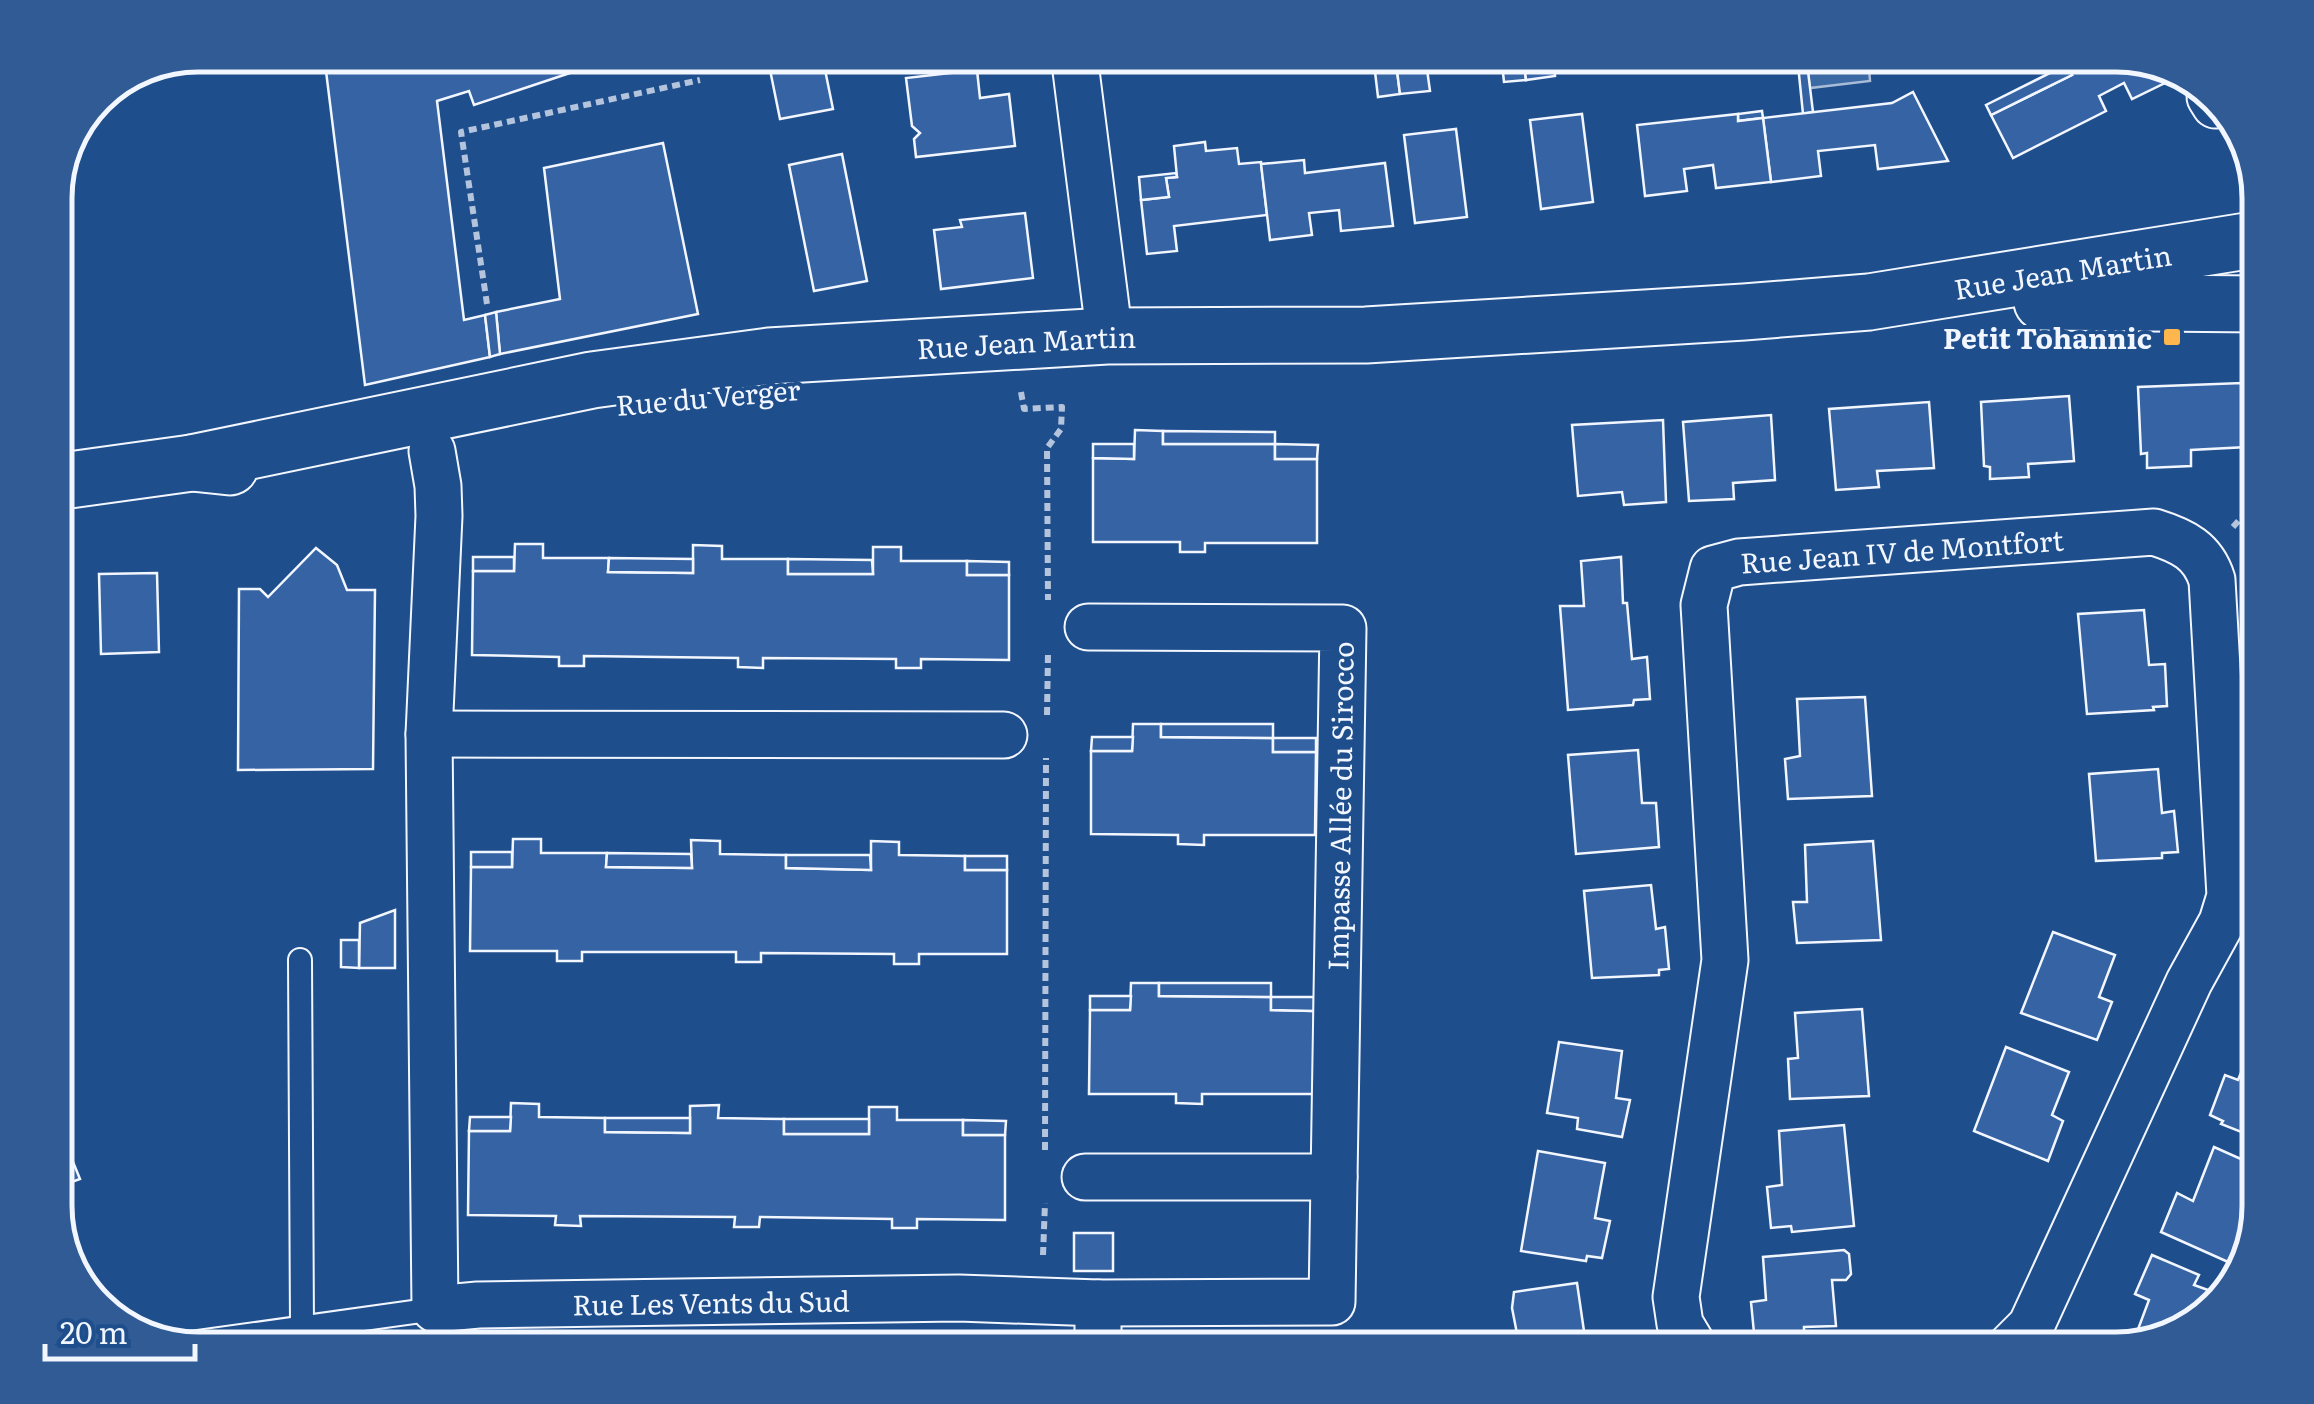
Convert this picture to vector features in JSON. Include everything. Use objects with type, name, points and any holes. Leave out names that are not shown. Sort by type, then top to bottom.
[{"type":"main road","name":"Rue Jean Martin","points":[[1868,302],[2241,242]]},
{"type":"main road","name":"Rue Jean Martin","points":[[192,463],[555,387],[732,361],[1107,336],[1366,334],[1868,302],[2241,304]]},
{"type":"main road","name":"Rue du Verger","points":[[73,480],[192,463],[273,472],[340,466],[432,452],[596,407],[677,396],[780,388],[1019,380],[1203,362],[1366,334]]},
{"type":"street","points":[[1076,73],[1107,336]]},
{"type":"street","points":[[432,452],[439,516],[429,734],[435,1309]]},
{"type":"street","name":"Rue Jean IV de Montfort","points":[[1685,1332],[1676,1297],[1724,960],[1704,605],[1713,569],[1739,562],[2154,532],[2178,540],[2205,559],[2212,580],[2230,896],[2241,930],[2190,982],[2025,1332]]},
{"type":"street","name":"Impasse Allée du Sirocco","points":[[1061,627],[1343,628],[1332,1302],[1098,1304]]},
{"type":"street","points":[[429,734],[1025,734]]},
{"type":"street","points":[[1086,1176],[1334,1177]]},
{"type":"street","name":"Rue Les Vents du Sud","points":[[435,1309],[478,1305],[958,1298],[1098,1304]]},
{"type":"street","points":[[1098,1304],[1098,1332]]},
{"type":"lane","points":[[300,960],[302,1327]]},
{"type":"lane","points":[[267,1332],[435,1309]]},
{"type":"path","points":[[487,304],[462,132],[700,80]]},
{"type":"path","points":[[1024,409],[1062,407],[1061,428],[1047,448],[1061,627],[1025,734]]},
{"type":"path","points":[[1045,1158],[1046,752]]},
{"type":"path","points":[[1042,1301],[1045,1195]]},
{"type":"water","points":[[1808,73],[1869,73],[1870,81],[1810,88]]},
{"type":"building","points":[[326,73],[570,73],[474,105],[469,91],[437,101],[464,320],[485,315],[490,357],[365,385]]},
{"type":"building","points":[[771,73],[826,73],[833,109],[780,119]]},
{"type":"building","points":[[977,73],[980,98],[1009,94],[1015,146],[916,157],[914,139],[920,133],[912,126],[906,78]]},
{"type":"building","points":[[1375,73],[1397,73],[1400,94],[1378,97]]},
{"type":"building","points":[[1397,73],[1428,73],[1430,91],[1400,94]]},
{"type":"building","points":[[1503,73],[1525,73],[1526,80],[1504,82]]},
{"type":"building","points":[[1525,73],[1555,73],[1555,76],[1526,80]]},
{"type":"building","points":[[1799,73],[1808,73],[1813,112],[1803,114]]},
{"type":"building","points":[[2050,73],[2072,75],[1991,115],[1986,105]]},
{"type":"building","points":[[2132,74],[2166,83],[2132,99],[2124,83],[2099,96],[2106,111],[2013,158],[1991,115],[2072,75]]},
{"type":"building","points":[[1913,92],[1948,161],[1878,169],[1875,145],[1818,151],[1821,176],[1771,182],[1763,118],[1892,103]]},
{"type":"building","points":[[1762,111],[1763,118],[1738,121],[1738,114]]},
{"type":"building","points":[[1582,114],[1593,202],[1541,209],[1530,120]]},
{"type":"building","points":[[1738,114],[1738,121],[1763,118],[1771,182],[1716,188],[1713,165],[1684,169],[1687,191],[1645,196],[1637,125]]},
{"type":"building","points":[[1456,129],[1467,217],[1415,223],[1404,135]]},
{"type":"building","points":[[1205,142],[1206,151],[1237,148],[1239,164],[1261,162],[1267,215],[1174,226],[1177,251],[1147,254],[1141,200],[1169,197],[1166,178],[1177,177],[1174,146]]},
{"type":"building","points":[[663,143],[698,314],[500,354],[496,312],[560,299],[544,168]]},
{"type":"building","points":[[842,154],[867,281],[814,291],[789,165]]},
{"type":"building","points":[[1304,160],[1305,173],[1385,163],[1393,226],[1341,231],[1339,210],[1309,213],[1312,235],[1270,240],[1261,164]]},
{"type":"building","points":[[1176,173],[1177,177],[1166,178],[1169,197],[1141,200],[1139,177]]},
{"type":"building","points":[[1025,213],[1033,278],[941,289],[934,230],[962,227],[960,220]]},
{"type":"building","points":[[496,312],[500,354],[490,357],[485,315]]},
{"type":"building","points":[[2241,383],[2241,447],[2191,450],[2191,466],[2147,468],[2147,453],[2141,454],[2138,387]]},
{"type":"building","points":[[2069,396],[2074,461],[2028,464],[2029,477],[1990,479],[1990,467],[1984,466],[1981,402]]},
{"type":"building","points":[[1929,402],[1934,468],[1877,471],[1879,487],[1836,490],[1829,409]]},
{"type":"building","points":[[1771,415],[1775,480],[1733,483],[1734,499],[1689,501],[1683,422]]},
{"type":"building","points":[[1663,420],[1666,502],[1624,505],[1622,492],[1578,496],[1572,425]]},
{"type":"building","points":[[1135,430],[1163,431],[1163,444],[1275,444],[1275,459],[1317,459],[1317,543],[1205,543],[1205,552],[1180,552],[1180,542],[1093,542],[1093,458],[1134,459]]},
{"type":"building","points":[[1163,431],[1275,432],[1275,444],[1163,444]]},
{"type":"building","points":[[1093,444],[1134,444],[1134,459],[1093,458]]},
{"type":"building","points":[[1275,444],[1318,445],[1317,459],[1275,459]]},
{"type":"building","points":[[515,544],[543,544],[543,558],[609,558],[608,572],[693,573],[693,545],[722,546],[722,559],[788,559],[788,574],[873,574],[873,547],[901,547],[901,561],[967,561],[967,575],[1009,575],[1009,660],[921,659],[921,668],[896,668],[896,659],[763,658],[763,668],[738,667],[738,658],[584,656],[584,666],[559,666],[559,657],[472,655],[473,571],[514,571]]},
{"type":"building","points":[[316,548],[337,565],[347,590],[375,590],[373,769],[238,770],[239,589],[260,589],[268,597]]},
{"type":"building","points":[[473,557],[514,557],[514,571],[473,571]]},
{"type":"building","points":[[1621,557],[1632,659],[1647,657],[1650,699],[1634,700],[1633,705],[1568,710],[1560,606],[1584,606],[1581,561]]},
{"type":"building","points":[[609,558],[693,559],[693,573],[608,572]]},
{"type":"building","points":[[788,559],[872,560],[873,574],[788,574]]},
{"type":"building","points":[[967,561],[1009,562],[1009,575],[967,575]]},
{"type":"building","points":[[157,573],[159,652],[101,654],[99,574]]},
{"type":"building","points":[[2144,610],[2149,665],[2165,664],[2167,706],[2087,714],[2078,614]]},
{"type":"building","points":[[1865,697],[1872,796],[1788,799],[1785,759],[1800,756],[1797,699]]},
{"type":"building","points":[[1133,724],[1161,724],[1161,737],[1273,738],[1273,752],[1316,752],[1315,835],[1204,835],[1204,845],[1178,844],[1178,835],[1091,834],[1091,751],[1132,751]]},
{"type":"building","points":[[1161,724],[1273,724],[1273,738],[1161,737]]},
{"type":"building","points":[[1092,737],[1133,737],[1132,751],[1091,751]]},
{"type":"building","points":[[1273,738],[1316,738],[1316,752],[1273,752]]},
{"type":"building","points":[[1638,750],[1642,803],[1656,803],[1659,847],[1576,854],[1568,755]]},
{"type":"building","points":[[2158,769],[2162,813],[2174,811],[2178,852],[2162,853],[2162,858],[2096,861],[2089,774]]},
{"type":"building","points":[[513,839],[541,839],[541,853],[607,853],[606,867],[692,868],[691,840],[720,841],[720,854],[786,855],[786,868],[871,870],[871,841],[899,842],[899,855],[965,856],[965,870],[1007,870],[1007,954],[919,954],[919,964],[894,964],[894,954],[761,953],[761,962],[736,962],[736,952],[582,952],[582,961],[557,961],[557,951],[470,951],[471,867],[512,867]]},
{"type":"building","points":[[1873,841],[1881,940],[1797,943],[1793,902],[1807,902],[1805,845]]},
{"type":"building","points":[[471,852],[512,852],[512,867],[471,867]]},
{"type":"building","points":[[607,853],[691,854],[692,868],[606,867]]},
{"type":"building","points":[[786,855],[870,855],[871,870],[786,868]]},
{"type":"building","points":[[965,856],[1007,856],[1007,870],[965,870]]},
{"type":"building","points":[[1651,885],[1656,929],[1665,927],[1669,969],[1659,970],[1659,975],[1592,978],[1584,891]]},
{"type":"building","points":[[395,910],[395,968],[359,968],[360,923]]},
{"type":"building","points":[[2053,932],[2115,955],[2099,997],[2112,1002],[2097,1040],[2021,1013]]},
{"type":"building","points":[[341,940],[359,940],[359,968],[341,967]]},
{"type":"building","points":[[1131,983],[1159,983],[1159,996],[1271,997],[1271,1010],[1314,1011],[1313,1094],[1202,1094],[1202,1104],[1176,1103],[1176,1094],[1089,1094],[1090,1010],[1130,1010]]},
{"type":"building","points":[[1159,983],[1271,983],[1271,997],[1159,996]]},
{"type":"building","points":[[1090,996],[1131,996],[1130,1010],[1090,1010]]},
{"type":"building","points":[[1271,997],[1314,997],[1314,1011],[1271,1010]]},
{"type":"building","points":[[1862,1009],[1869,1096],[1790,1099],[1788,1059],[1798,1058],[1795,1013]]},
{"type":"building","points":[[1559,1042],[1622,1051],[1616,1098],[1630,1100],[1622,1137],[1577,1129],[1578,1118],[1547,1113]]},
{"type":"building","points":[[2006,1047],[2069,1072],[2052,1115],[2063,1121],[2048,1161],[1974,1131]]},
{"type":"building","points":[[2242,1071],[2242,1132],[2210,1115],[2225,1075],[2238,1080]]},
{"type":"building","points":[[511,1103],[539,1104],[539,1117],[605,1118],[605,1132],[690,1133],[690,1106],[719,1105],[718,1118],[784,1119],[784,1134],[869,1134],[869,1107],[897,1107],[897,1120],[963,1120],[963,1135],[1005,1135],[1005,1220],[917,1219],[917,1228],[892,1228],[892,1219],[760,1217],[759,1227],[734,1227],[735,1217],[580,1216],[581,1226],[555,1225],[556,1216],[468,1215],[469,1131],[510,1131]]},
{"type":"building","points":[[470,1117],[511,1117],[510,1131],[469,1131]]},
{"type":"building","points":[[605,1118],[690,1118],[690,1133],[605,1132]]},
{"type":"building","points":[[784,1119],[869,1119],[869,1134],[784,1134]]},
{"type":"building","points":[[963,1120],[1006,1121],[1005,1135],[963,1135]]},
{"type":"building","points":[[1844,1125],[1854,1226],[1792,1232],[1791,1226],[1771,1228],[1767,1187],[1782,1185],[1779,1131]]},
{"type":"building","points":[[2214,1147],[2242,1159],[2240,1222],[2228,1262],[2161,1232],[2177,1193],[2193,1201]]},
{"type":"building","points":[[1538,1151],[1605,1163],[1595,1218],[1610,1221],[1602,1258],[1587,1256],[1586,1261],[1521,1251]]},
{"type":"building","points":[[73,1162],[80,1179],[73,1182]]},
{"type":"building","points":[[1074,1233],[1113,1233],[1113,1271],[1074,1271]]},
{"type":"building","points":[[1844,1250],[1849,1254],[1851,1274],[1846,1280],[1832,1280],[1836,1326],[1804,1327],[1804,1332],[1754,1332],[1751,1302],[1766,1300],[1763,1257]]},
{"type":"building","points":[[2152,1255],[2199,1275],[2194,1285],[2209,1290],[2179,1315],[2138,1329],[2149,1300],[2135,1294]]},
{"type":"building","points":[[1577,1283],[1584,1332],[1517,1332],[1512,1308],[1514,1292]]},
{"type":"place","name":"Petit Tohannic","points":[[2172,337]]}]
